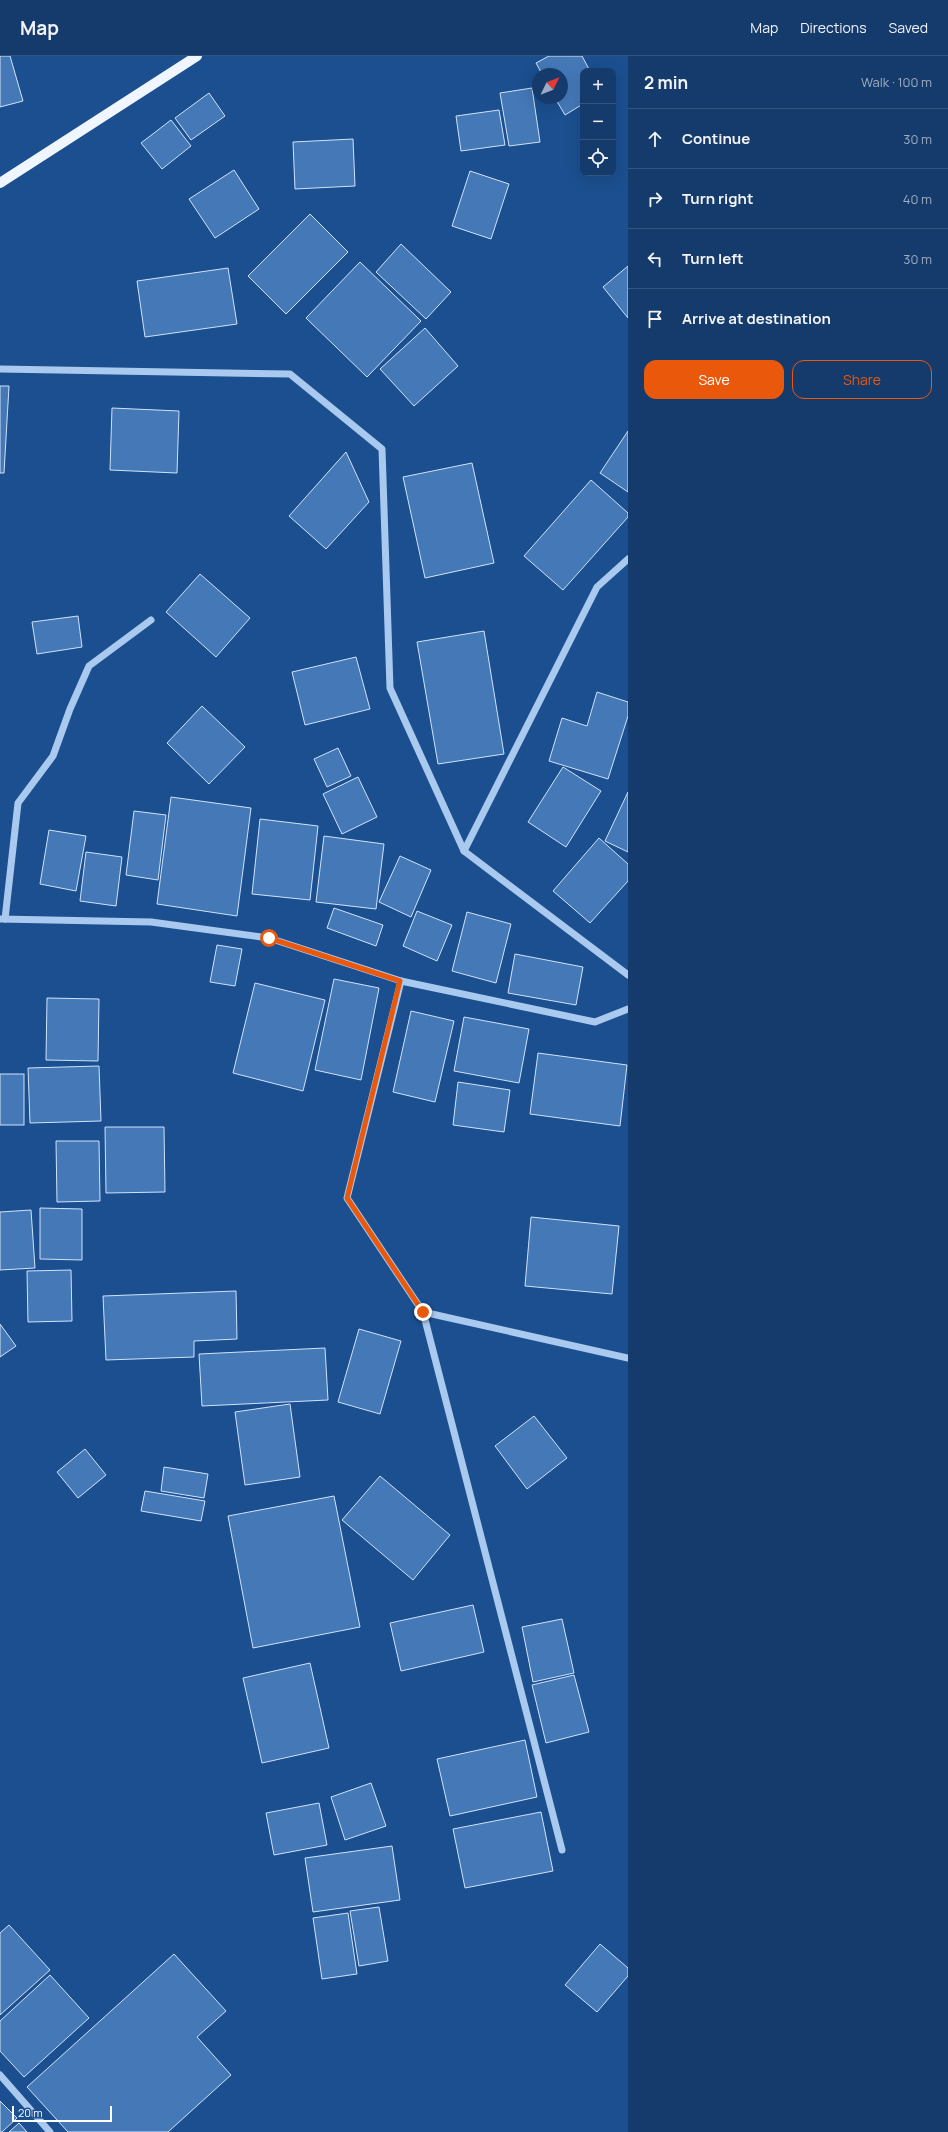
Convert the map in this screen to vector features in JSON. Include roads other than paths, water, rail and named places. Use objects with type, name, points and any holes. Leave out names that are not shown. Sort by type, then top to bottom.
[{"type":"main road","points":[[0,183],[197,56]]},
{"type":"street","points":[[0,369],[290,374],[382,449],[390,688],[464,852],[628,975]]},
{"type":"street","points":[[464,852],[597,587],[628,559]]},
{"type":"street","points":[[151,620],[89,666],[70,709],[53,756],[18,803],[3,919],[151,922],[269,938],[400,981],[595,1022],[628,1009]]},
{"type":"street","points":[[400,981],[347,1198],[423,1312],[562,1850]]},
{"type":"street","points":[[423,1312],[628,1358]]},
{"type":"street","points":[[0,2075],[50,2132]]}]
